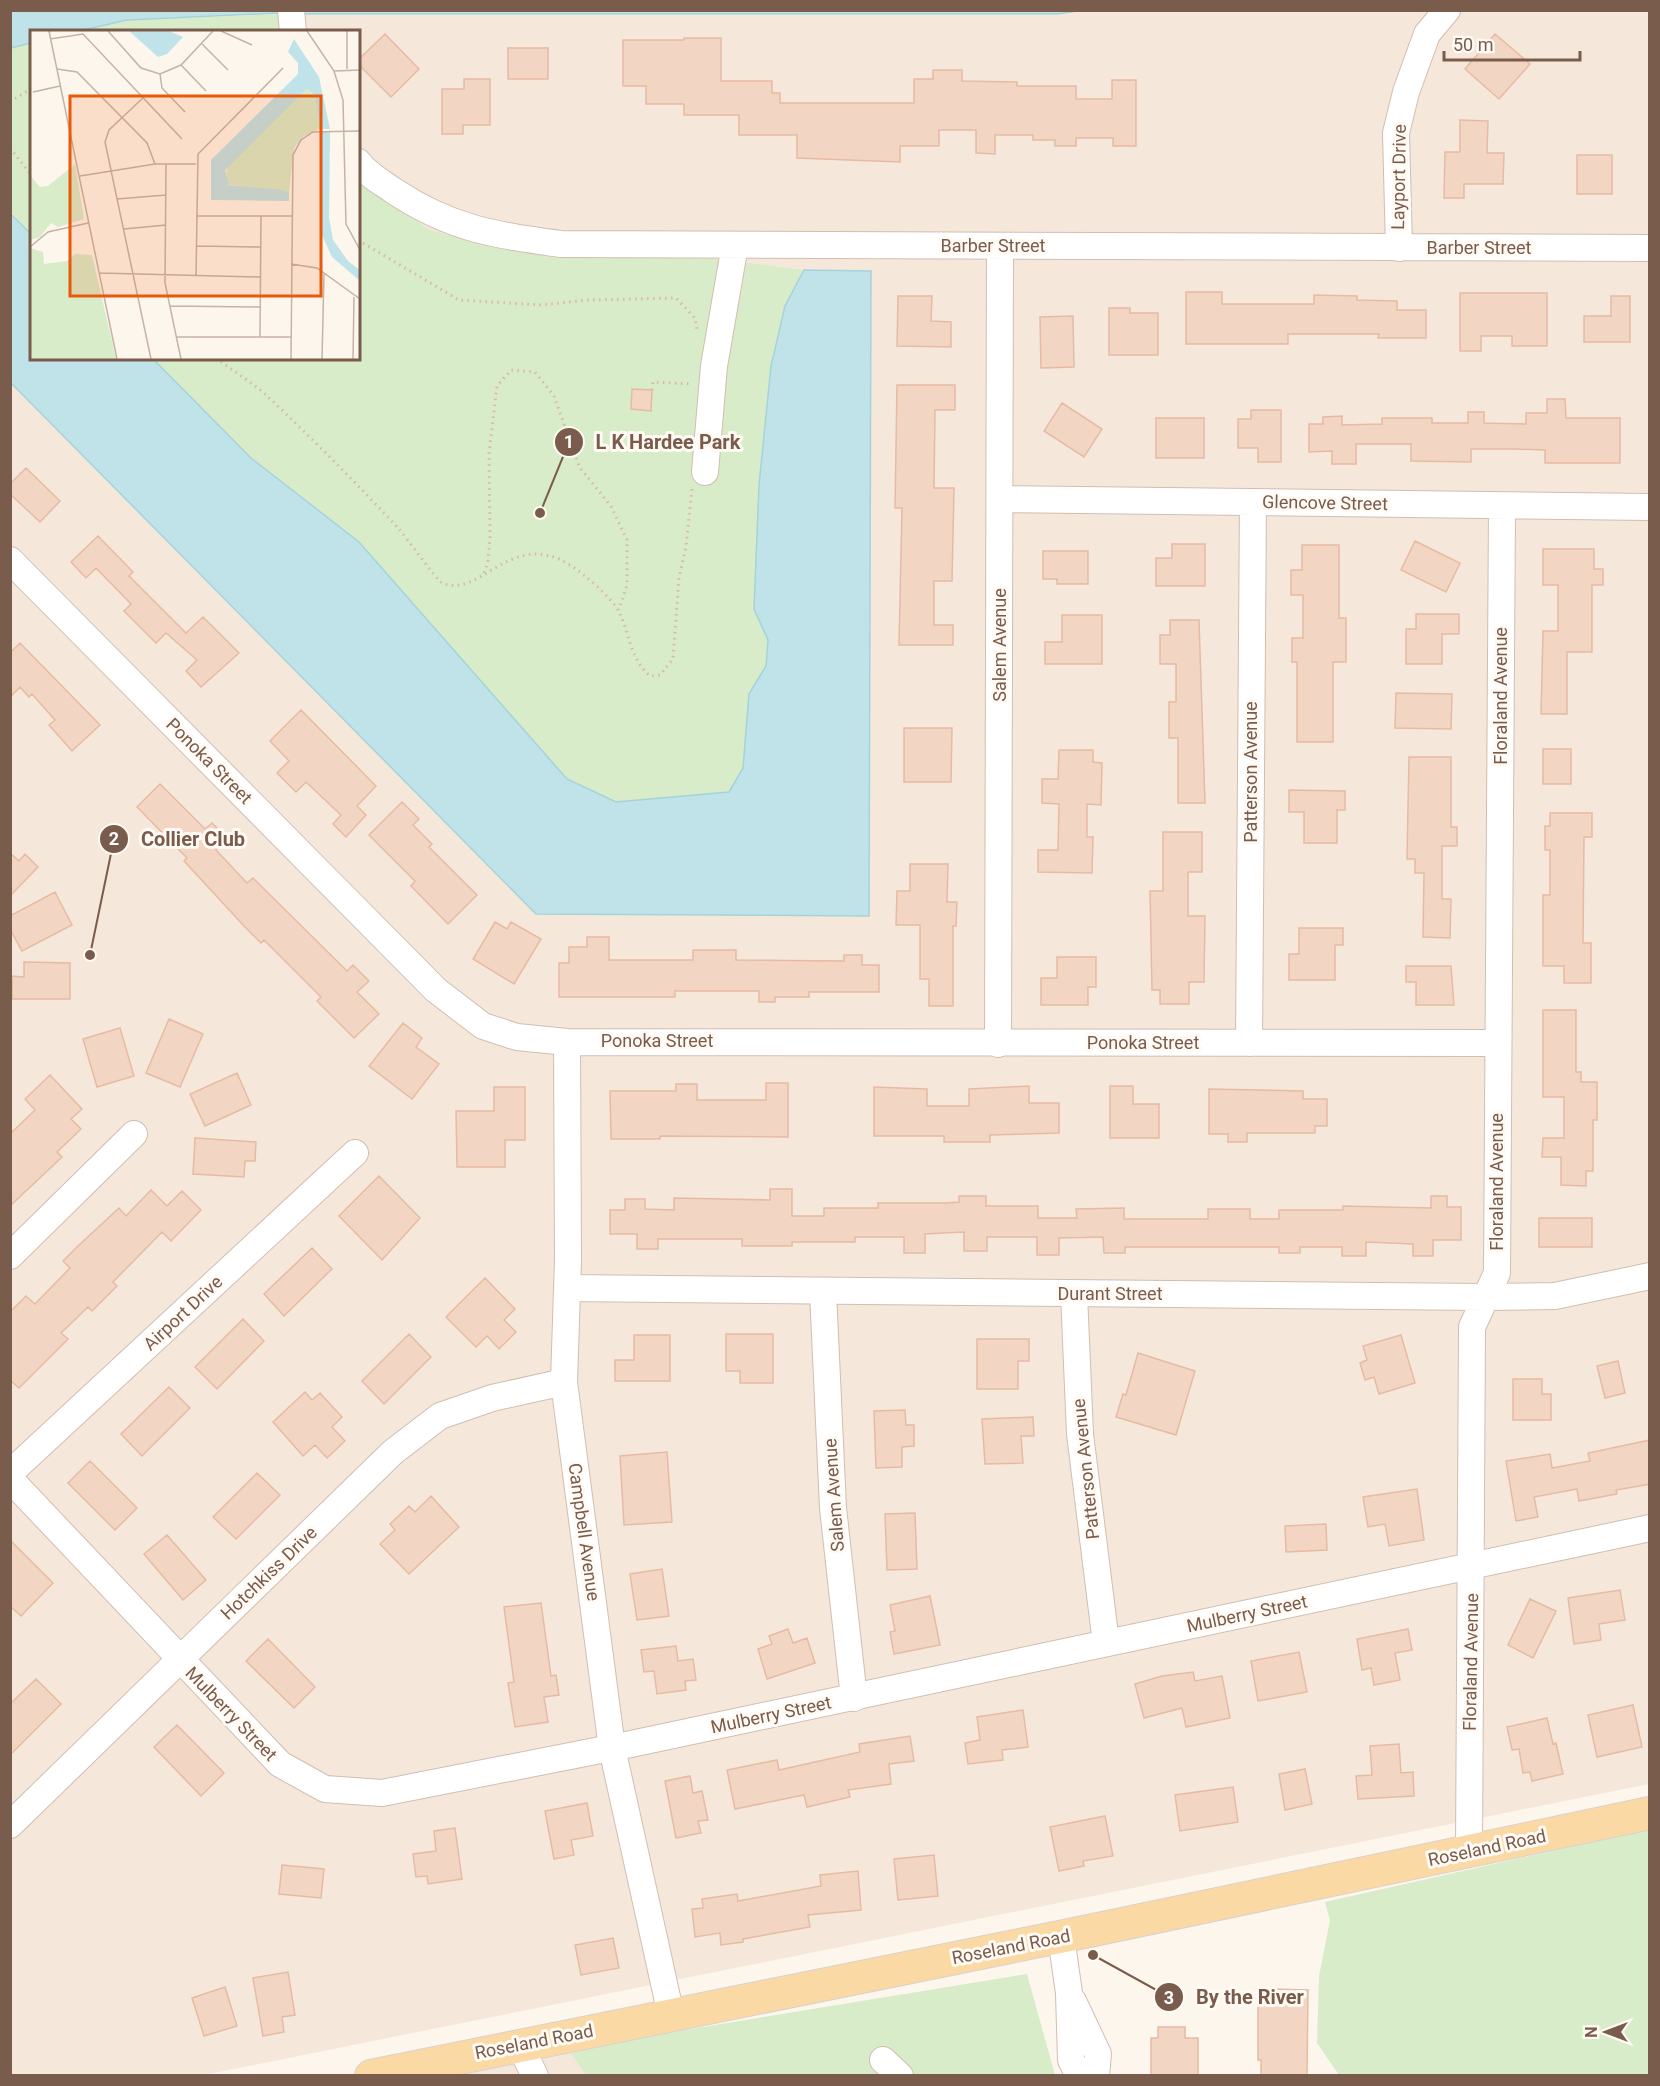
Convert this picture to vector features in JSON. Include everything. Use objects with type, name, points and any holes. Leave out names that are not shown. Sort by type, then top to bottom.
[{"type":"main road","name":"Roseland Road","points":[[371,2076],[1061,1936],[1650,1813]]},
{"type":"street","name":"Layport Drive","points":[[1399,248],[1396,133],[1406,92],[1427,34],[1447,10]]},
{"type":"street","name":"Barber Street","points":[[360,165],[366,173],[425,212],[490,235],[561,244],[1650,248]]},
{"type":"street","points":[[699,476],[735,244]]},
{"type":"street","name":"Salem Avenue","points":[[998,1044],[1000,246]]},
{"type":"street","name":"Glencove Street","points":[[1001,499],[1650,507]]},
{"type":"street","name":"Patterson Avenue","points":[[1249,1043],[1253,502]]},
{"type":"street","name":"Floraland Avenue","points":[[1469,1852],[1472,1327],[1497,1273],[1502,506]]},
{"type":"street","name":"Ponoka Street","points":[[10,560],[436,990],[483,1026],[517,1037],[567,1042],[1498,1043]]},
{"type":"street","name":"Campbell Avenue","points":[[567,1042],[568,1288],[564,1382],[612,1748],[671,2015]]},
{"type":"street","points":[[10,1256],[134,1134]]},
{"type":"street","name":"Airport Drive","points":[[10,1473],[355,1153]]},
{"type":"street","name":"Durant Street","points":[[568,1288],[1485,1298],[1555,1296],[1650,1276]]},
{"type":"street","name":"Salem Avenue","points":[[823,1292],[833,1508],[854,1698]]},
{"type":"street","name":"Patterson Avenue","points":[[1074,1294],[1080,1434],[1106,1643]]},
{"type":"street","name":"Hotchkiss Drive","points":[[10,1825],[393,1452],[440,1416],[492,1398],[564,1382]]},
{"type":"street","name":"Mulberry Street","points":[[10,1479],[280,1764],[325,1789],[382,1793],[854,1698],[1106,1643],[1472,1568],[1650,1528]]},
{"type":"street","points":[[1061,1936],[1073,2008],[1075,2068],[1097,2065],[1073,2008]]},
{"type":"street","points":[[520,2045],[535,2076]]},
{"type":"path","points":[[10,102],[30,89]]},
{"type":"path","points":[[10,148],[30,173]]},
{"type":"path","points":[[360,241],[459,300],[542,305],[586,300],[676,298],[695,318],[699,344],[718,346]]},
{"type":"path","points":[[219,360],[266,395],[398,528],[420,554],[438,581],[455,587],[527,553],[554,557],[571,566],[619,610],[640,667],[650,676],[660,675],[674,659],[679,578],[687,547],[699,476]]},
{"type":"path","points":[[481,575],[488,562],[489,453],[497,386],[512,370],[535,372],[554,396],[579,468],[611,506],[627,540],[627,585],[619,610]]},
{"type":"path","points":[[692,394],[694,374]]},
{"type":"path","points":[[652,390],[653,382],[693,384]]},
{"type":"shaded area","points":[[1078,10],[1649,11],[1649,1784],[204,2075],[11,2075],[11,383],[536,914],[871,271],[804,270],[720,259],[562,254],[498,248],[430,230],[374,191],[360,175],[360,30],[281,30],[279,14],[1057,14]]},
{"type":"shaded area","points":[[568,2049],[586,2075],[445,2076]]},
{"type":"green space","points":[[279,14],[281,30],[87,30],[127,20]]},
{"type":"green space","points":[[30,43],[30,233],[11,212],[10,48]]},
{"type":"green space","points":[[360,175],[374,191],[430,230],[498,248],[562,254],[720,259],[804,270],[785,306],[754,609],[768,640],[766,666],[749,694],[743,768],[729,792],[616,802],[567,779],[359,542],[251,458],[154,360],[360,360]]},
{"type":"green space","points":[[1649,1829],[1649,2075],[1339,2075],[1317,2043],[1319,1976],[1330,1920],[1325,1902]]},
{"type":"green space","points":[[1027,1974],[1055,2075],[586,2075],[568,2049]]},
{"type":"water","points":[[279,10],[279,13],[127,20],[83,30],[30,30],[30,43],[11,48],[10,11]]},
{"type":"water","points":[[301,10],[1078,11],[1057,14],[301,14]]},
{"type":"water","points":[[10,213],[30,233],[30,360],[154,360],[251,458],[359,542],[567,779],[616,802],[729,792],[743,768],[749,694],[766,666],[768,640],[754,609],[759,485],[771,366],[785,306],[804,270],[871,271],[869,916],[536,914],[11,383]]},
{"type":"building","points":[[385,34],[419,69],[391,97],[360,66],[360,58]]},
{"type":"building","points":[[1495,34],[1530,64],[1499,99],[1465,69]]},
{"type":"building","points":[[684,38],[721,38],[721,81],[772,81],[772,93],[780,93],[780,103],[914,103],[914,79],[933,79],[933,70],[962,70],[962,81],[1017,82],[1017,86],[1076,86],[1076,99],[1112,99],[1112,80],[1136,80],[1136,146],[1113,146],[1113,138],[1076,138],[1076,146],[1055,146],[1055,140],[1033,140],[1033,135],[995,135],[995,154],[976,153],[976,130],[939,130],[939,146],[900,146],[900,162],[797,158],[797,135],[739,135],[739,115],[684,115],[684,104],[646,104],[646,86],[623,86],[623,40],[684,40]]},
{"type":"building","points":[[508,48],[548,48],[548,79],[508,79]]},
{"type":"building","points":[[464,79],[490,79],[490,125],[463,125],[463,134],[442,134],[442,89],[464,89]]},
{"type":"building","points":[[1460,120],[1488,121],[1487,153],[1504,153],[1503,184],[1464,184],[1464,198],[1444,198],[1445,152],[1460,152]]},
{"type":"building","points":[[1577,155],[1612,155],[1612,194],[1577,194]]},
{"type":"building","points":[[1186,292],[1222,292],[1222,304],[1314,304],[1314,295],[1357,296],[1357,300],[1397,301],[1397,310],[1426,310],[1426,338],[1378,338],[1379,334],[1288,334],[1288,344],[1186,344]]},
{"type":"building","points":[[1460,293],[1547,293],[1547,346],[1512,346],[1512,336],[1481,336],[1481,351],[1460,351]]},
{"type":"building","points":[[898,296],[932,296],[931,321],[951,322],[951,347],[897,346]]},
{"type":"building","points":[[1611,296],[1630,296],[1630,342],[1584,342],[1584,316],[1611,316]]},
{"type":"building","points":[[1109,308],[1130,308],[1130,313],[1158,313],[1158,355],[1109,355]]},
{"type":"building","points":[[1073,316],[1074,367],[1041,368],[1040,317]]},
{"type":"building","points":[[897,385],[955,385],[955,410],[935,410],[934,488],[954,488],[952,581],[934,581],[934,625],[953,625],[953,645],[899,645],[902,508],[895,508]]},
{"type":"building","points":[[632,389],[652,390],[651,411],[631,409]]},
{"type":"building","points":[[1547,399],[1565,399],[1566,418],[1620,418],[1620,463],[1545,463],[1545,450],[1514,449],[1471,449],[1471,462],[1411,461],[1411,444],[1356,444],[1356,464],[1332,464],[1332,451],[1309,452],[1309,424],[1323,424],[1323,417],[1342,416],[1342,425],[1382,424],[1382,418],[1432,418],[1432,423],[1468,423],[1468,412],[1484,412],[1484,423],[1526,424],[1526,413],[1547,413]]},
{"type":"building","points":[[1062,403],[1102,429],[1084,457],[1044,431]]},
{"type":"building","points":[[1251,410],[1281,410],[1281,462],[1258,462],[1258,448],[1238,448],[1238,419],[1251,419]]},
{"type":"building","points":[[1156,418],[1204,418],[1204,458],[1156,458]]},
{"type":"building","points":[[26,468],[60,501],[40,522],[10,494],[10,484]]},
{"type":"building","points":[[98,536],[133,572],[129,576],[186,633],[203,617],[239,653],[201,687],[186,671],[197,660],[166,633],[156,643],[124,611],[131,604],[96,568],[86,578],[71,562]]},
{"type":"building","points":[[1415,541],[1460,563],[1446,592],[1401,570]]},
{"type":"building","points":[[1172,544],[1205,544],[1205,586],[1156,586],[1156,558],[1172,558]]},
{"type":"building","points":[[1302,545],[1339,545],[1339,618],[1346,618],[1346,662],[1333,662],[1333,742],[1297,742],[1297,662],[1292,662],[1292,638],[1303,638],[1303,595],[1291,595],[1291,570],[1302,570]]},
{"type":"building","points":[[1543,549],[1594,549],[1594,569],[1603,569],[1603,585],[1592,585],[1592,652],[1567,652],[1567,714],[1541,714],[1543,631],[1558,631],[1558,585],[1543,585]]},
{"type":"building","points":[[1043,551],[1088,551],[1088,584],[1057,584],[1057,579],[1043,579]]},
{"type":"building","points":[[1416,614],[1459,614],[1459,634],[1442,634],[1442,664],[1406,664],[1406,629],[1416,629]]},
{"type":"building","points":[[1062,615],[1102,615],[1102,664],[1045,664],[1045,642],[1062,642]]},
{"type":"building","points":[[1170,620],[1199,620],[1205,803],[1178,803],[1178,738],[1169,738],[1169,702],[1176,702],[1176,664],[1160,664],[1160,635],[1170,635]]},
{"type":"building","points":[[20,643],[100,725],[72,751],[49,725],[55,720],[32,694],[29,697],[20,687],[10,697],[10,653]]},
{"type":"building","points":[[1396,693],[1452,694],[1451,729],[1395,728]]},
{"type":"building","points":[[301,710],[376,786],[357,806],[366,815],[346,837],[333,824],[341,815],[306,782],[296,792],[277,773],[289,761],[270,741]]},
{"type":"building","points":[[904,728],[952,728],[951,782],[904,782]]},
{"type":"building","points":[[1543,749],[1571,749],[1571,784],[1543,784]]},
{"type":"building","points":[[1059,750],[1093,750],[1093,762],[1102,763],[1101,805],[1087,804],[1087,837],[1093,837],[1092,873],[1038,872],[1038,850],[1058,850],[1059,804],[1042,803],[1042,779],[1058,779]]},
{"type":"building","points":[[1409,757],[1451,757],[1451,827],[1457,827],[1457,846],[1442,846],[1442,899],[1451,899],[1450,938],[1423,937],[1424,873],[1415,873],[1415,859],[1407,859]]},
{"type":"building","points":[[160,784],[205,829],[212,823],[228,839],[216,850],[247,883],[253,878],[347,971],[353,965],[369,981],[357,992],[379,1014],[354,1038],[317,1001],[321,997],[264,940],[261,943],[244,926],[184,861],[187,858],[137,807]]},
{"type":"building","points":[[1289,790],[1345,791],[1345,810],[1337,810],[1337,843],[1304,843],[1304,812],[1289,812]]},
{"type":"building","points":[[402,802],[419,819],[413,825],[432,844],[429,847],[477,895],[448,924],[411,886],[415,881],[369,835]]},
{"type":"building","points":[[1550,813],[1592,813],[1592,837],[1584,837],[1583,943],[1591,943],[1591,983],[1564,983],[1564,966],[1543,966],[1543,895],[1550,895],[1550,850],[1545,850],[1545,826],[1550,826]]},
{"type":"building","points":[[1163,832],[1202,832],[1202,872],[1188,872],[1188,916],[1205,916],[1204,982],[1189,982],[1189,1004],[1160,1004],[1160,990],[1152,990],[1150,891],[1163,891]]},
{"type":"building","points":[[10,853],[19,861],[25,854],[38,867],[10,896]]},
{"type":"building","points":[[910,864],[948,864],[947,902],[957,902],[956,926],[953,926],[953,1006],[929,1006],[929,979],[920,979],[920,925],[896,925],[897,891],[910,891]]},
{"type":"building","points":[[55,892],[72,925],[22,951],[10,929],[10,916]]},
{"type":"building","points":[[495,922],[507,929],[511,922],[541,939],[514,984],[473,959]]},
{"type":"building","points":[[1299,928],[1343,928],[1343,945],[1335,945],[1335,980],[1289,980],[1289,954],[1299,954]]},
{"type":"building","points":[[587,937],[609,937],[609,960],[693,960],[693,950],[736,950],[736,960],[844,961],[844,955],[862,955],[862,965],[879,965],[879,992],[809,992],[809,997],[775,997],[775,1002],[759,1002],[759,991],[675,991],[675,997],[559,997],[559,963],[569,963],[569,947],[587,947]]},
{"type":"building","points":[[1057,957],[1096,957],[1096,987],[1088,987],[1088,1005],[1041,1005],[1041,978],[1057,978]]},
{"type":"building","points":[[24,962],[70,963],[70,999],[12,999],[12,976],[24,977]]},
{"type":"building","points":[[1406,966],[1451,966],[1454,1005],[1416,1005],[1416,982],[1406,982]]},
{"type":"building","points":[[1543,1010],[1576,1010],[1576,1072],[1581,1072],[1581,1082],[1597,1082],[1597,1120],[1593,1120],[1593,1171],[1586,1171],[1586,1186],[1561,1185],[1561,1157],[1542,1157],[1543,1138],[1564,1138],[1564,1097],[1543,1097]]},
{"type":"building","points":[[169,1019],[203,1034],[180,1087],[146,1073]]},
{"type":"building","points":[[403,1023],[422,1038],[416,1047],[439,1064],[412,1099],[369,1066]]},
{"type":"building","points":[[120,1028],[134,1076],[97,1087],[83,1039]]},
{"type":"building","points":[[237,1073],[251,1105],[205,1126],[190,1094]]},
{"type":"building","points":[[50,1075],[82,1109],[71,1119],[81,1129],[57,1152],[62,1157],[10,1206],[10,1134],[35,1110],[25,1099]]},
{"type":"building","points":[[766,1083],[788,1083],[788,1137],[660,1136],[660,1139],[611,1139],[610,1091],[676,1091],[676,1084],[697,1084],[697,1100],[766,1100]]},
{"type":"building","points":[[1029,1086],[1029,1103],[1059,1103],[1059,1133],[990,1135],[990,1142],[944,1142],[944,1136],[874,1136],[874,1087],[927,1089],[927,1106],[969,1106],[969,1089]]},
{"type":"building","points":[[1110,1086],[1133,1086],[1133,1104],[1159,1104],[1159,1138],[1110,1138]]},
{"type":"building","points":[[494,1087],[525,1087],[525,1140],[505,1140],[505,1167],[457,1167],[456,1111],[494,1111]]},
{"type":"building","points":[[1209,1089],[1303,1091],[1303,1099],[1327,1099],[1327,1126],[1315,1126],[1315,1133],[1247,1133],[1247,1142],[1228,1142],[1228,1134],[1209,1134]]},
{"type":"building","points":[[195,1138],[256,1142],[255,1161],[245,1161],[244,1177],[193,1174]]},
{"type":"building","points":[[379,1176],[420,1218],[382,1260],[339,1216]]},
{"type":"building","points":[[770,1189],[792,1189],[792,1216],[824,1216],[824,1208],[878,1208],[878,1203],[946,1203],[959,1202],[959,1196],[986,1196],[986,1206],[1038,1206],[1038,1218],[1077,1218],[1076,1209],[1124,1208],[1124,1219],[1208,1219],[1208,1209],[1250,1209],[1250,1219],[1279,1219],[1279,1210],[1343,1210],[1343,1206],[1431,1208],[1431,1196],[1447,1196],[1447,1207],[1461,1207],[1461,1240],[1433,1240],[1433,1256],[1413,1256],[1413,1244],[1366,1242],[1366,1256],[1342,1256],[1342,1247],[1300,1247],[1300,1253],[1279,1253],[1279,1247],[1125,1247],[1125,1253],[1104,1253],[1103,1237],[1059,1238],[1059,1255],[1037,1255],[1037,1237],[987,1237],[987,1251],[964,1251],[964,1232],[925,1234],[925,1253],[904,1253],[904,1237],[855,1237],[855,1242],[792,1242],[792,1246],[742,1246],[742,1239],[658,1239],[658,1249],[637,1249],[637,1234],[610,1234],[610,1210],[625,1210],[625,1199],[645,1199],[645,1209],[674,1210],[674,1198],[770,1200]]},
{"type":"building","points":[[151,1190],[167,1206],[182,1191],[201,1210],[171,1241],[162,1232],[113,1282],[117,1286],[92,1311],[88,1307],[61,1333],[68,1339],[19,1388],[10,1380],[10,1312],[26,1296],[35,1304],[70,1268],[63,1261],[78,1246],[119,1208],[126,1216]]},
{"type":"building","points":[[1539,1218],[1592,1218],[1592,1247],[1539,1247]]},
{"type":"building","points":[[312,1248],[332,1269],[284,1316],[264,1294]]},
{"type":"building","points":[[485,1278],[515,1309],[504,1320],[516,1332],[499,1349],[487,1336],[476,1347],[446,1317]]},
{"type":"building","points":[[243,1319],[264,1341],[217,1389],[195,1367]]},
{"type":"building","points":[[409,1334],[431,1357],[384,1404],[362,1381]]},
{"type":"building","points":[[726,1334],[773,1334],[773,1383],[740,1383],[740,1371],[726,1371]]},
{"type":"building","points":[[634,1335],[670,1335],[670,1381],[615,1381],[615,1360],[634,1360]]},
{"type":"building","points":[[1401,1335],[1415,1383],[1379,1394],[1374,1377],[1365,1380],[1360,1363],[1367,1360],[1363,1346]]},
{"type":"building","points":[[977,1339],[1029,1339],[1029,1361],[1018,1361],[1018,1389],[977,1389]]},
{"type":"building","points":[[1138,1353],[1195,1371],[1176,1435],[1116,1417],[1123,1394],[1126,1395]]},
{"type":"building","points":[[1618,1361],[1625,1393],[1605,1398],[1597,1366]]},
{"type":"building","points":[[1513,1379],[1542,1379],[1542,1394],[1551,1394],[1551,1420],[1513,1420]]},
{"type":"building","points":[[169,1387],[190,1408],[142,1456],[121,1434]]},
{"type":"building","points":[[305,1392],[312,1400],[320,1393],[342,1417],[332,1427],[345,1441],[327,1458],[315,1445],[303,1456],[273,1422]]},
{"type":"building","points":[[905,1410],[906,1425],[914,1425],[914,1446],[902,1447],[902,1467],[876,1468],[874,1411]]},
{"type":"building","points":[[1033,1417],[1034,1436],[1021,1436],[1023,1463],[985,1464],[982,1419]]},
{"type":"building","points":[[1650,1440],[1650,1484],[1616,1490],[1617,1494],[1579,1501],[1577,1489],[1534,1497],[1538,1517],[1516,1521],[1506,1461],[1550,1454],[1552,1468],[1590,1461],[1588,1453]]},
{"type":"building","points":[[667,1452],[672,1522],[624,1525],[620,1456]]},
{"type":"building","points":[[90,1461],[137,1508],[115,1530],[68,1483]]},
{"type":"building","points":[[257,1473],[280,1495],[236,1539],[213,1517]]},
{"type":"building","points":[[1417,1489],[1424,1540],[1389,1546],[1385,1524],[1368,1527],[1363,1497]]},
{"type":"building","points":[[431,1496],[459,1527],[409,1574],[380,1544],[395,1530],[390,1524],[409,1506],[415,1512]]},
{"type":"building","points":[[915,1513],[917,1569],[887,1570],[885,1514]]},
{"type":"building","points":[[1326,1524],[1327,1550],[1286,1552],[1285,1526]]},
{"type":"building","points":[[167,1535],[206,1580],[183,1600],[144,1554]]},
{"type":"building","points":[[10,1540],[53,1583],[21,1616],[10,1606]]},
{"type":"building","points":[[662,1569],[669,1616],[637,1620],[630,1574]]},
{"type":"building","points":[[1620,1590],[1625,1620],[1599,1624],[1601,1640],[1574,1644],[1568,1598]]},
{"type":"building","points":[[930,1596],[940,1645],[894,1654],[890,1632],[895,1631],[890,1605]]},
{"type":"building","points":[[1530,1599],[1556,1611],[1533,1658],[1508,1645]]},
{"type":"building","points":[[541,1603],[551,1676],[556,1675],[559,1695],[544,1697],[548,1722],[515,1727],[508,1683],[514,1682],[504,1607]]},
{"type":"building","points":[[788,1629],[793,1643],[807,1638],[815,1663],[767,1679],[758,1649],[772,1644],[769,1636]]},
{"type":"building","points":[[1408,1629],[1412,1650],[1395,1653],[1400,1680],[1374,1685],[1371,1668],[1362,1670],[1357,1639]]},
{"type":"building","points":[[268,1639],[315,1687],[294,1708],[246,1661]]},
{"type":"building","points":[[676,1646],[678,1661],[693,1659],[696,1680],[685,1681],[686,1690],[657,1694],[654,1671],[644,1672],[641,1650]]},
{"type":"building","points":[[1299,1652],[1307,1692],[1258,1701],[1251,1661]]},
{"type":"building","points":[[1193,1672],[1195,1681],[1222,1676],[1230,1718],[1186,1727],[1182,1708],[1144,1718],[1135,1684],[1162,1676]]},
{"type":"building","points":[[36,1679],[61,1704],[10,1755],[10,1704]]},
{"type":"building","points":[[1633,1705],[1642,1747],[1597,1757],[1588,1715]]},
{"type":"building","points":[[1023,1710],[1028,1747],[1002,1750],[1003,1760],[968,1764],[965,1743],[980,1740],[977,1717]]},
{"type":"building","points":[[1547,1718],[1563,1774],[1532,1781],[1530,1772],[1523,1773],[1519,1749],[1512,1750],[1507,1727]]},
{"type":"building","points":[[177,1725],[224,1773],[201,1796],[154,1747]]},
{"type":"building","points":[[910,1736],[914,1761],[889,1764],[891,1784],[848,1790],[850,1797],[807,1807],[804,1795],[735,1809],[727,1770],[777,1760],[779,1770],[860,1752],[859,1744]]},
{"type":"building","points":[[1399,1744],[1401,1773],[1413,1772],[1414,1796],[1358,1799],[1356,1776],[1372,1775],[1370,1746]]},
{"type":"building","points":[[1305,1769],[1312,1804],[1285,1810],[1279,1774]]},
{"type":"building","points":[[690,1776],[693,1793],[702,1791],[708,1820],[698,1821],[701,1833],[676,1838],[665,1781]]},
{"type":"building","points":[[1233,1787],[1238,1822],[1180,1831],[1175,1795]]},
{"type":"building","points":[[587,1803],[593,1836],[571,1840],[574,1855],[554,1859],[545,1811]]},
{"type":"building","points":[[1105,1816],[1113,1856],[1083,1861],[1084,1866],[1059,1871],[1050,1827]]},
{"type":"building","points":[[455,1828],[462,1879],[428,1884],[427,1876],[416,1877],[413,1854],[436,1851],[434,1831]]},
{"type":"building","points":[[934,1855],[938,1896],[898,1900],[894,1859]]},
{"type":"building","points":[[282,1865],[324,1869],[321,1898],[279,1894]]},
{"type":"building","points":[[858,1871],[861,1910],[808,1915],[810,1927],[743,1939],[743,1942],[721,1945],[720,1933],[695,1937],[692,1909],[703,1908],[702,1899],[737,1894],[738,1901],[821,1886],[820,1875]]},
{"type":"building","points":[[613,1938],[619,1968],[581,1975],[575,1945]]},
{"type":"building","points":[[288,1972],[295,2015],[282,2017],[284,2032],[263,2036],[253,1978]]},
{"type":"building","points":[[225,1987],[237,2026],[204,2036],[192,1998]]},
{"type":"building","points":[[1271,1989],[1308,1990],[1307,2076],[1261,2076],[1261,2060],[1258,2060],[1258,2000],[1271,2000]]},
{"type":"building","points":[[1158,2027],[1185,2027],[1185,2038],[1198,2038],[1198,2076],[1151,2076],[1151,2038],[1158,2038]]},
{"type":"place","name":"L K Hardee Park","points":[[540,513]]},
{"type":"place","name":"Collier Club","points":[[90,955]]},
{"type":"place","name":"By the River","points":[[1093,1955]]}]
